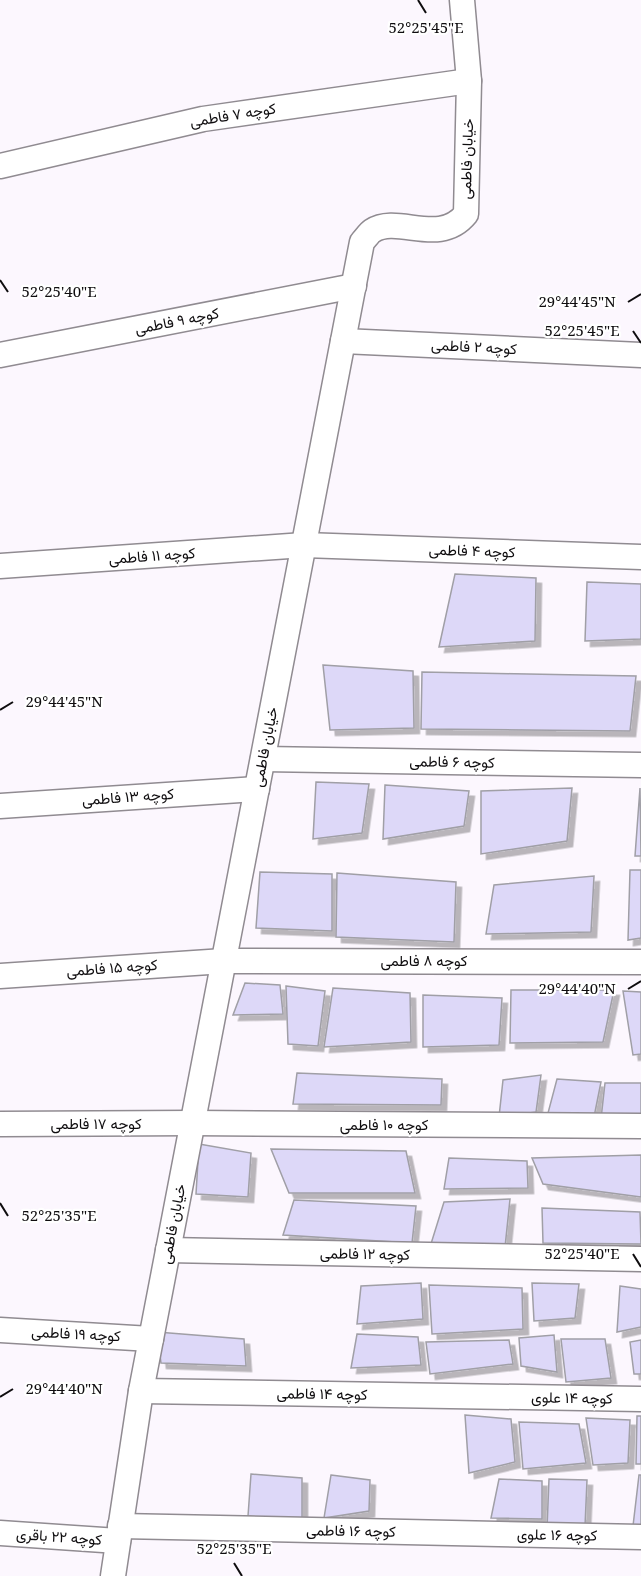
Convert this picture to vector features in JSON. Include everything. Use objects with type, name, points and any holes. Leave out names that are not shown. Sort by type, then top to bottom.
[{"type":"street","name":"خیابان فاطمی","points":[[113,1576],[141,1391],[362,242],[372,231],[384,227],[444,229],[458,224],[466,214],[470,81],[462,0]]},
{"type":"street","name":"کوچه ۷ فاطمی","points":[[0,166],[203,119],[470,81]]},
{"type":"street","name":"کوچه ۹ فاطمی","points":[[0,356],[354,286]]},
{"type":"street","name":"کوچه ۲ فاطمی","points":[[343,341],[641,355]]},
{"type":"street","name":"کوچه ۴ فاطمی","points":[[304,545],[641,557]]},
{"type":"street","name":"کوچه ۱۱ فاطمی","points":[[0,566],[304,545]]},
{"type":"street","name":"کوچه ۶ فاطمی","points":[[262,759],[641,765]]},
{"type":"street","name":"کوچه ۱۳ فاطمی","points":[[0,806],[257,789]]},
{"type":"street","name":"کوچه ۸ فاطمی","points":[[224,961],[632,962]]},
{"type":"street","name":"کوچه ۱۵ فاطمی","points":[[0,976],[224,961]]},
{"type":"street","name":"کوچه ۱۷ فاطمی","points":[[0,1124],[192,1123]]},
{"type":"street","name":"کوچه ۱۰ فاطمی","points":[[192,1123],[641,1126]]},
{"type":"street","name":"کوچه ۱۲ فاطمی","points":[[168,1250],[641,1259]]},
{"type":"street","name":"کوچه ۱۹ فاطمی","points":[[0,1330],[151,1339]]},
{"type":"street","name":"کوچه ۱۴ فاطمی","points":[[141,1391],[502,1397]]},
{"type":"street","name":"کوچه ۱۴ علوی","points":[[502,1397],[641,1399]]},
{"type":"street","name":"کوچه ۲۲ باقری","points":[[0,1533],[119,1534]]},
{"type":"street","name":"کوچه ۱۶ فاطمی","points":[[119,1534],[473,1534]]},
{"type":"street","name":"کوچه ۱۶ علوی","points":[[473,1534],[641,1537]]},
{"type":"building","points":[[455,574],[536,578],[535,641],[439,647]]},
{"type":"building","points":[[587,582],[641,584],[641,639],[585,641]]},
{"type":"building","points":[[323,665],[413,671],[414,728],[330,730]]},
{"type":"building","points":[[422,672],[636,676],[630,731],[421,729]]},
{"type":"building","points":[[316,782],[369,784],[362,833],[313,839]]},
{"type":"building","points":[[385,785],[469,791],[464,826],[383,839]]},
{"type":"building","points":[[572,788],[567,841],[481,854],[481,791]]},
{"type":"building","points":[[640,788],[641,856],[635,856]]},
{"type":"building","points":[[630,870],[641,870],[641,938],[628,940]]},
{"type":"building","points":[[260,872],[332,874],[332,931],[256,928]]},
{"type":"building","points":[[337,873],[456,882],[454,942],[336,937]]},
{"type":"building","points":[[594,876],[591,932],[486,934],[494,885]]},
{"type":"building","points":[[245,983],[280,985],[283,1014],[233,1015]]},
{"type":"building","points":[[286,986],[325,991],[318,1046],[288,1044]]},
{"type":"building","points":[[333,988],[410,993],[411,1042],[324,1047]]},
{"type":"building","points":[[511,990],[614,990],[603,1042],[510,1043]]},
{"type":"building","points":[[623,991],[641,992],[641,1054],[633,1055]]},
{"type":"building","points":[[423,995],[502,998],[499,1045],[423,1047]]},
{"type":"building","points":[[297,1073],[442,1079],[441,1105],[293,1104]]},
{"type":"building","points":[[541,1075],[536,1112],[499,1117],[503,1080]]},
{"type":"building","points":[[557,1079],[601,1082],[594,1117],[548,1113]]},
{"type":"building","points":[[605,1083],[641,1083],[641,1119],[601,1119]]},
{"type":"building","points":[[199,1144],[251,1153],[248,1197],[196,1194]]},
{"type":"building","points":[[271,1149],[406,1151],[415,1193],[289,1193]]},
{"type":"building","points":[[641,1155],[641,1197],[543,1184],[532,1158]]},
{"type":"building","points":[[449,1158],[527,1161],[528,1188],[444,1189]]},
{"type":"building","points":[[510,1199],[505,1247],[430,1247],[444,1202]]},
{"type":"building","points":[[294,1200],[416,1206],[412,1243],[283,1235]]},
{"type":"building","points":[[542,1208],[640,1212],[641,1244],[543,1243]]},
{"type":"building","points":[[421,1283],[423,1319],[357,1324],[361,1286]]},
{"type":"building","points":[[532,1283],[579,1284],[575,1318],[534,1321]]},
{"type":"building","points":[[429,1285],[522,1288],[523,1329],[432,1334]]},
{"type":"building","points":[[620,1286],[641,1289],[641,1327],[617,1332]]},
{"type":"building","points":[[157,1332],[244,1339],[246,1366],[161,1363]]},
{"type":"building","points":[[357,1334],[418,1337],[421,1365],[351,1368]]},
{"type":"building","points":[[554,1335],[557,1372],[521,1366],[519,1338]]},
{"type":"building","points":[[561,1339],[605,1339],[611,1378],[566,1382]]},
{"type":"building","points":[[509,1340],[513,1364],[430,1374],[426,1342]]},
{"type":"building","points":[[641,1340],[641,1374],[634,1374],[630,1342]]},
{"type":"building","points":[[465,1415],[511,1419],[515,1462],[469,1473]]},
{"type":"building","points":[[637,1416],[641,1416],[641,1464],[636,1464]]},
{"type":"building","points":[[586,1418],[630,1420],[628,1463],[593,1465]]},
{"type":"building","points":[[519,1422],[579,1424],[586,1463],[523,1469]]},
{"type":"building","points":[[251,1474],[302,1478],[302,1522],[248,1516]]},
{"type":"building","points":[[331,1475],[370,1480],[369,1511],[324,1518]]},
{"type":"building","points":[[639,1475],[641,1475],[641,1525],[633,1526]]},
{"type":"building","points":[[499,1479],[542,1481],[542,1519],[491,1518]]},
{"type":"building","points":[[549,1479],[587,1480],[585,1526],[547,1529]]}]
